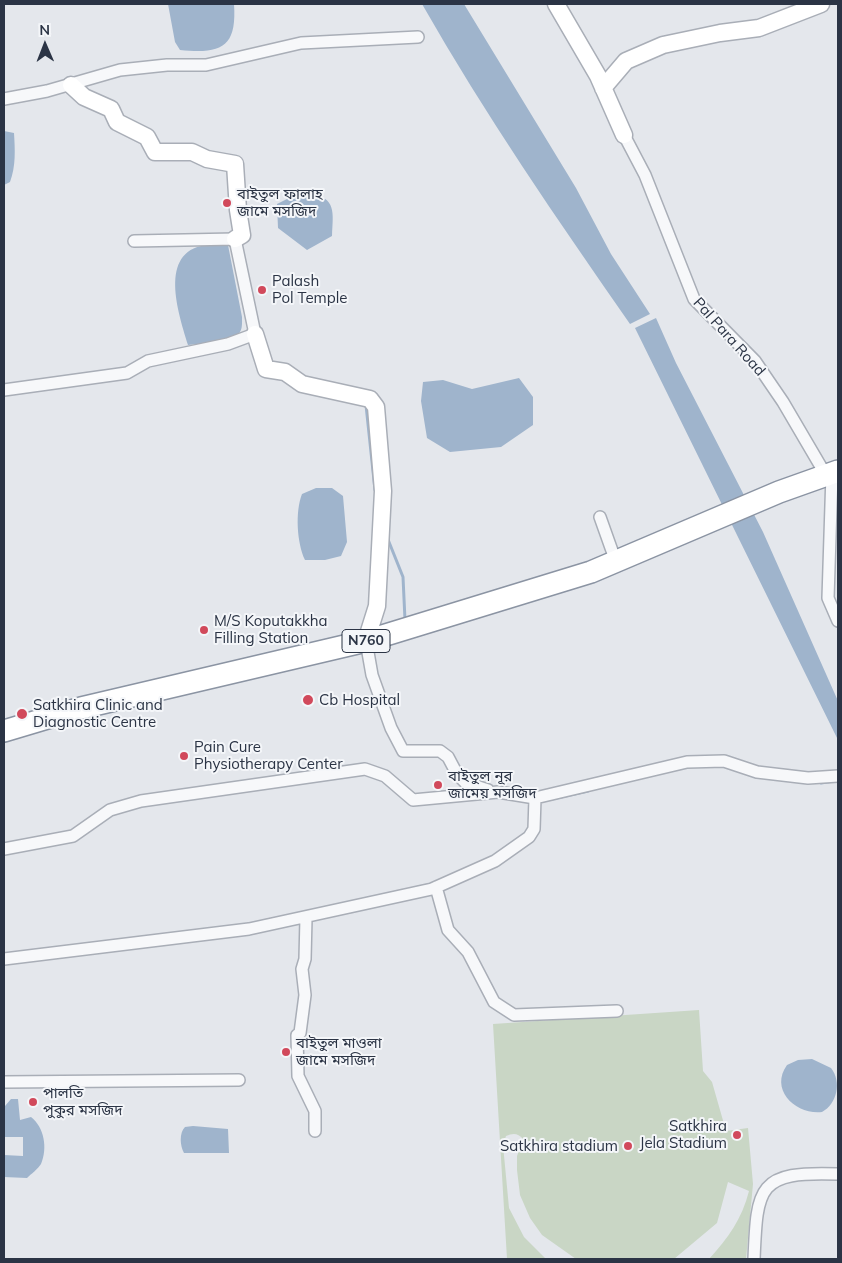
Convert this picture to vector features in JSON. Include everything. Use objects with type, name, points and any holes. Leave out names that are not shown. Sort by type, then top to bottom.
[{"type":"highway","name":"N760","points":[[4,731],[81,708],[366,641],[592,572],[780,492],[832,474]]},
{"type":"street","points":[[556,4],[603,88],[624,135]]},
{"type":"street","points":[[603,88],[626,61],[663,44],[759,28],[800,14],[821,4]]},
{"type":"street","points":[[4,99],[71,85],[120,70],[167,65],[206,65],[301,43],[418,37]]},
{"type":"street","points":[[71,85],[84,97],[111,109],[117,122],[147,136],[155,152],[192,152],[207,159],[236,164],[238,210],[242,235],[235,239],[134,241]]},
{"type":"street","name":"Pal Para Road","points":[[624,135],[646,175],[694,299],[755,361],[832,474]]},
{"type":"street","points":[[235,239],[254,334],[266,369],[285,372],[302,384],[370,399],[376,407],[380,437],[382,521],[377,606],[375,619],[366,641],[372,675],[391,728],[403,751],[440,751],[448,757],[457,774],[466,783],[478,788],[535,798],[687,762],[724,761],[757,772],[808,778],[838,776]]},
{"type":"street","points":[[4,390],[127,373],[148,360],[228,344],[254,334]]},
{"type":"street","points":[[832,474],[828,598],[838,621]]},
{"type":"street","points":[[600,517],[616,562]]},
{"type":"street","points":[[4,849],[73,836],[96,818],[110,810],[141,801],[365,769],[385,776],[413,800],[498,792]]},
{"type":"street","points":[[4,959],[249,929],[306,918],[436,887],[494,861],[529,837],[534,829],[535,798]]},
{"type":"street","points":[[436,887],[448,930],[468,952],[494,1002],[514,1015],[617,1010]]},
{"type":"street","points":[[306,918],[306,959],[302,969],[305,995],[300,1033],[297,1036],[298,1076],[315,1111],[315,1131]]},
{"type":"street","points":[[4,1082],[239,1080]]},
{"type":"street","points":[[754,1259],[756,1213],[760,1198],[771,1183],[785,1177],[815,1173],[838,1174]]},
{"type":"green space","points":[[699,1010],[703,1071],[712,1082],[726,1131],[748,1128],[753,1184],[746,1259],[709,1259],[734,1228],[749,1191],[728,1182],[717,1223],[674,1259],[576,1259],[542,1235],[530,1218],[520,1195],[517,1170],[517,1156],[523,1139],[513,1134],[506,1136],[503,1145],[509,1208],[524,1237],[546,1259],[507,1259],[493,1024]]},
{"type":"water","points":[[168,4],[234,4],[233,30],[229,39],[224,45],[216,49],[206,51],[180,50],[175,42]]},
{"type":"water","points":[[422,4],[464,4],[576,188],[611,254],[650,314],[630,324],[496,126]]},
{"type":"water","points":[[4,131],[14,133],[15,152],[10,182],[4,185]]},
{"type":"water","points":[[309,193],[325,198],[329,202],[333,213],[333,220],[332,236],[307,250],[278,228],[277,204],[297,194]]},
{"type":"water","points":[[228,245],[242,317],[241,330],[236,336],[226,340],[188,345],[175,289],[176,275],[180,262],[188,252],[201,246]]},
{"type":"water","points":[[656,318],[676,363],[763,532],[838,701],[838,740],[635,328]]},
{"type":"water","points":[[519,378],[533,397],[533,425],[501,447],[450,452],[427,438],[421,401],[423,382],[443,380],[472,389]]},
{"type":"water","points":[[316,488],[332,488],[343,496],[347,542],[341,556],[325,560],[305,560],[300,545],[298,510],[302,494]]},
{"type":"water","points":[[812,1059],[831,1068],[836,1080],[837,1086],[834,1098],[831,1104],[822,1112],[812,1112],[795,1105],[783,1092],[781,1083],[782,1074],[787,1065],[798,1060]]},
{"type":"water","points":[[11,1099],[18,1099],[20,1120],[31,1117],[39,1126],[44,1138],[41,1164],[27,1178],[4,1177],[4,1155],[23,1156],[23,1137],[4,1137],[5,1106]]},
{"type":"water","points":[[185,1127],[228,1129],[229,1153],[184,1153],[181,1143],[183,1130]]},
{"type":"waterway","points":[[366,405],[375,490]]},
{"type":"waterway","points":[[387,537],[403,577],[405,620]]},
{"type":"waterway","points":[[821,783],[834,781]]},
{"type":"waterway","points":[[552,799],[588,791]]},
{"type":"place","name":"বাইতুল ফালাহ জামে মসজিদ","points":[[227,203]]},
{"type":"place","name":"Palash Pol Temple","points":[[262,290]]},
{"type":"place","name":"M/S Koputakkha Filling Station","points":[[204,630]]},
{"type":"place","name":"Cb Hospital","points":[[308,700]]},
{"type":"place","name":"Satkhira Clinic and Diagnostic Centre","points":[[22,714]]},
{"type":"place","name":"Pain Cure Physiotherapy Center","points":[[184,756]]},
{"type":"place","name":"বাইতুল নূর জামেয় মসজিদ","points":[[438,785]]},
{"type":"place","name":"বাইতুল মাওলা জামে মসজিদ","points":[[286,1052]]},
{"type":"place","name":"পালতি পুকুর মসজিদ","points":[[33,1102]]},
{"type":"place","name":"Satkhira Jela Stadium","points":[[737,1135]]},
{"type":"place","name":"Satkhira stadium","points":[[628,1146]]}]
